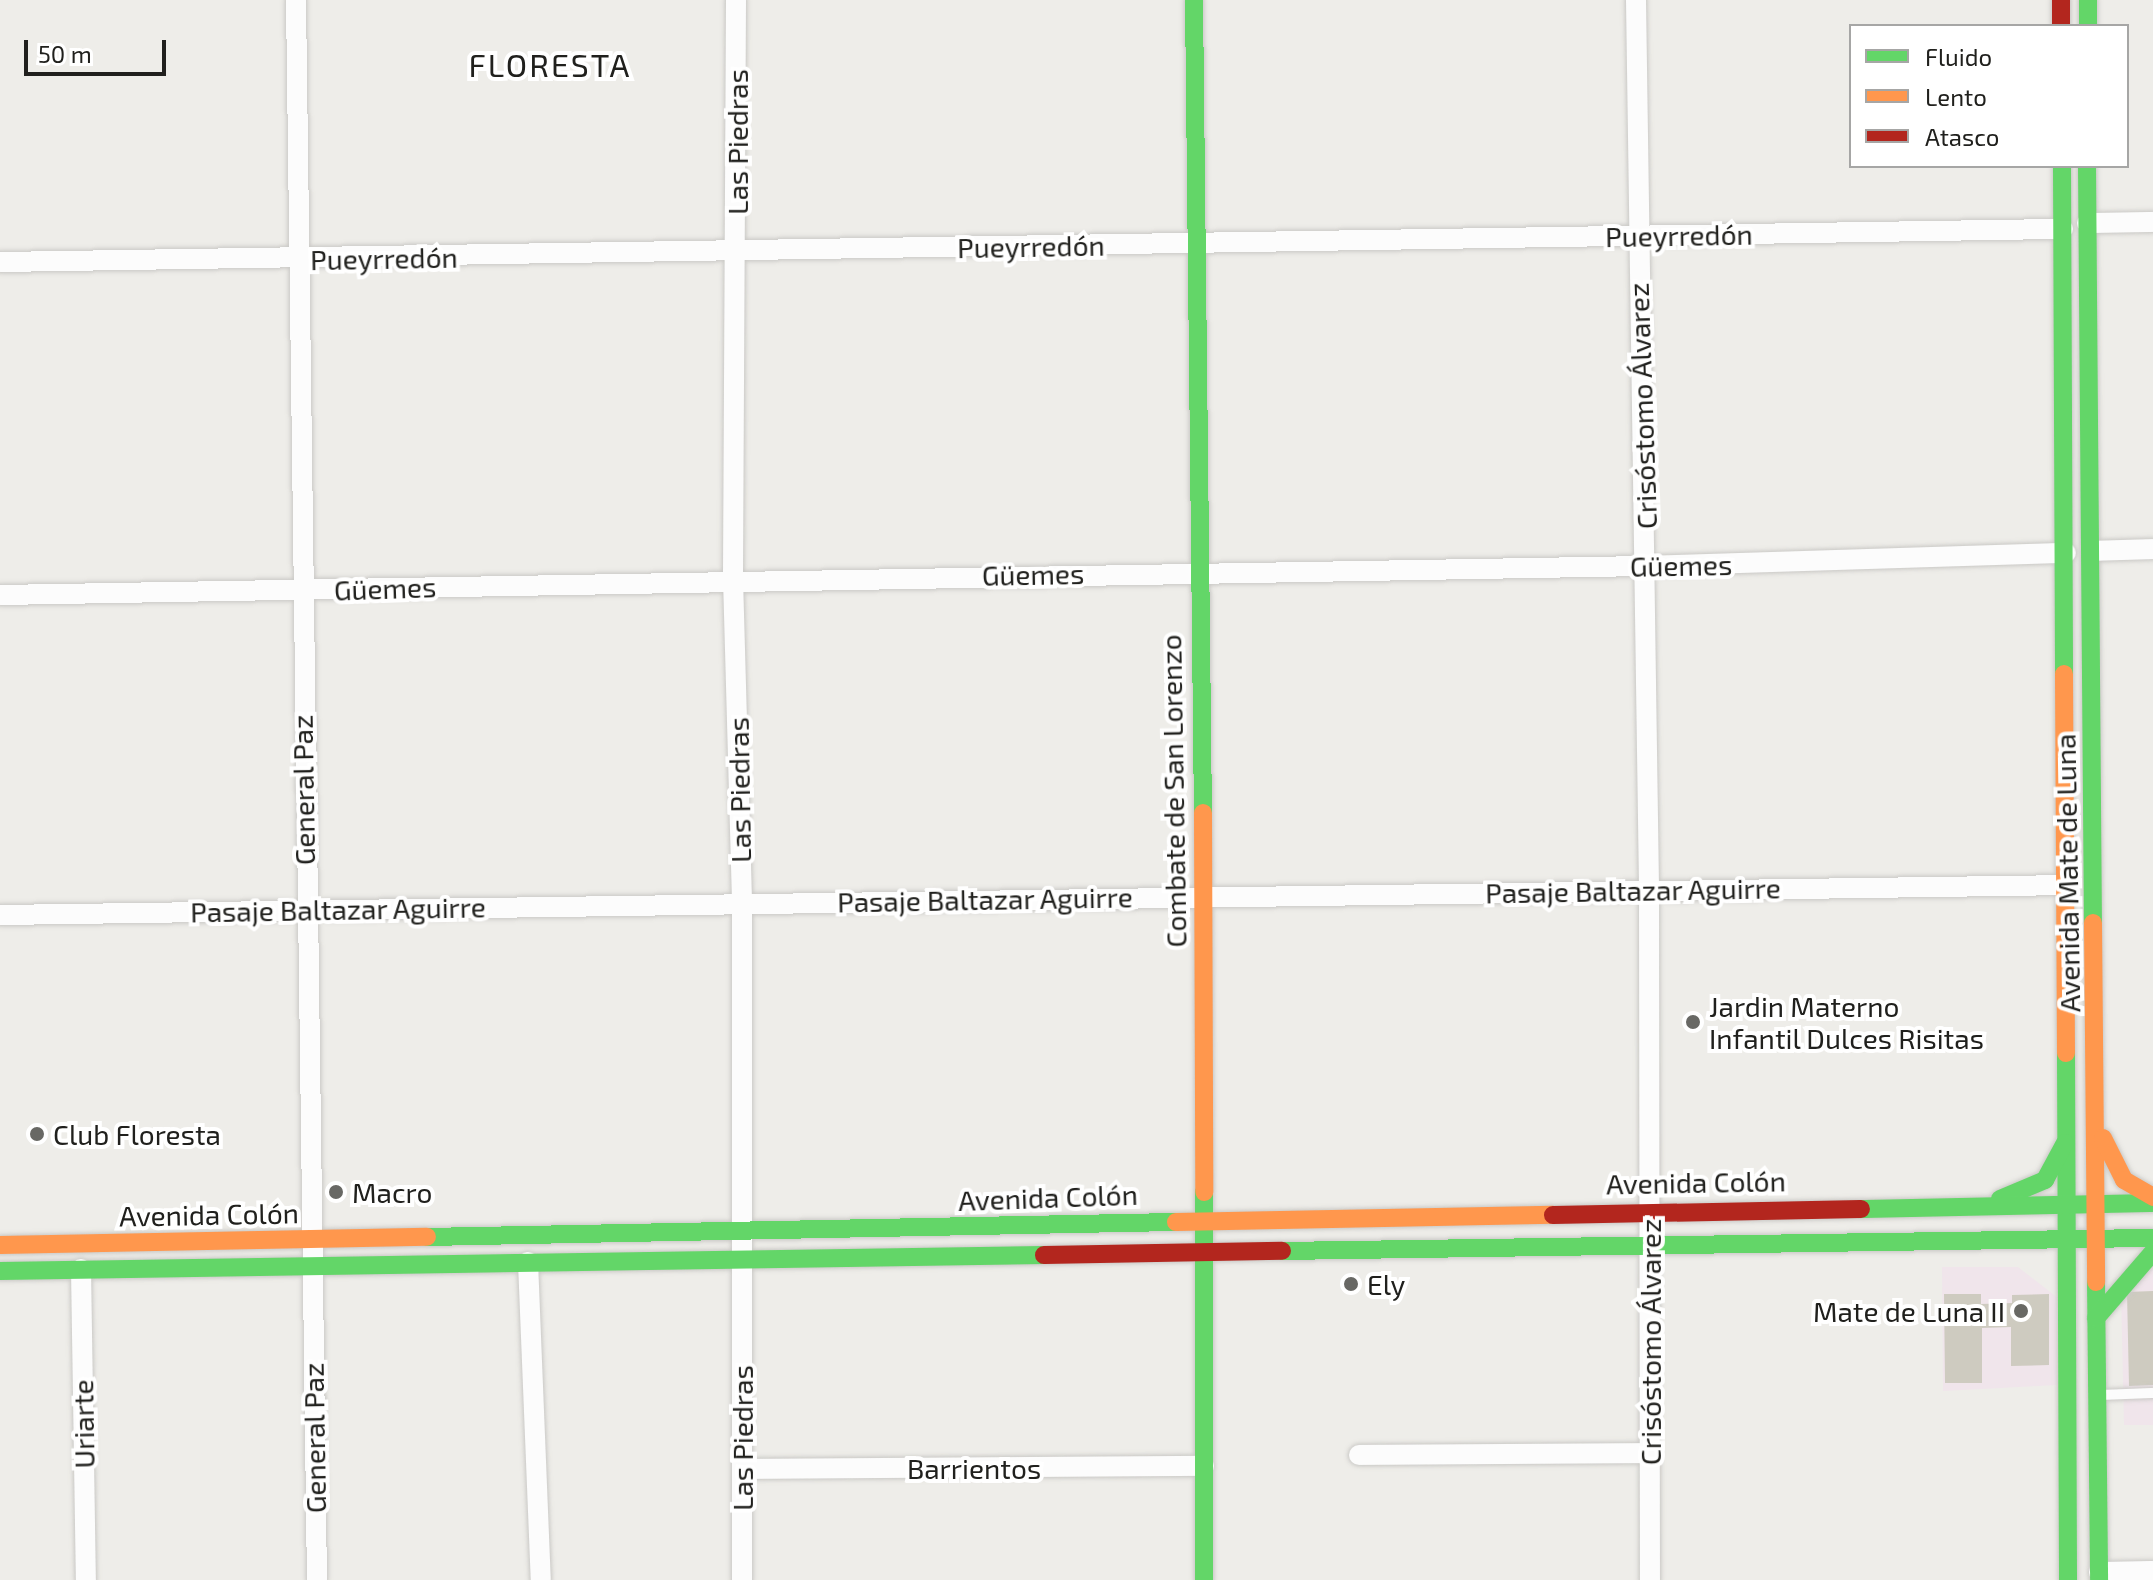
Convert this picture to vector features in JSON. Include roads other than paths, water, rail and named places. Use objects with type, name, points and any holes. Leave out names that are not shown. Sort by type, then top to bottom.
[{"type":"main road","name":"Combate de San Lorenzo","points":[[1194,0],[1197,571],[1204,895],[1204,1580]]},
{"type":"main road","points":[[2061,0],[2061,24]]},
{"type":"main road","points":[[2088,0],[2088,24]]},
{"type":"main road","name":"Avenida Mate de Luna","points":[[2062,168],[2069,1133],[2066,1317],[2068,1580]]},
{"type":"main road","name":"Avenida Mate de Luna","points":[[2087,168],[2099,1576]]},
{"type":"main road","points":[[2097,1120],[2115,1169],[2141,1194],[2153,1200]]},
{"type":"main road","points":[[1972,1205],[2013,1196],[2045,1180],[2069,1133]]},
{"type":"main road","name":"Avenida Colón","points":[[0,1245],[740,1233],[1651,1211],[2098,1205],[2153,1200]]},
{"type":"main road","name":"Avenida Colón","points":[[0,1271],[2153,1238]]},
{"type":"main road","points":[[1992,1239],[2037,1255],[2052,1272],[2066,1317]]},
{"type":"main road","points":[[2096,1318],[2153,1252]]},
{"type":"street","name":"General Paz","points":[[296,0],[300,590],[317,1580]]},
{"type":"street","name":"Las Piedras","points":[[736,0],[733,578],[742,904],[742,1580]]},
{"type":"street","name":"Crisóstomo Álvarez","points":[[1636,0],[1637,236],[1646,566],[1649,889],[1650,1580]]},
{"type":"street","points":[[2087,223],[2153,222]]},
{"type":"street","name":"Pueyrredón","points":[[0,262],[737,254],[1195,242],[2063,229]]},
{"type":"street","points":[[2091,551],[2153,549]]},
{"type":"street","name":"Güemes","points":[[0,595],[733,578],[1646,566],[2066,553]]},
{"type":"street","name":"Pasaje Baltazar Aguirre","points":[[0,915],[305,908],[2067,885]]},
{"type":"street","points":[[528,1262],[541,1580]]},
{"type":"street","name":"Uriarte","points":[[81,1269],[86,1580]]},
{"type":"street","points":[[1359,1455],[1650,1453]]},
{"type":"street","name":"Barrientos","points":[[744,1469],[1204,1466]]},
{"type":"street","points":[[2099,1576],[2153,1571]]},
{"type":"lane","points":[[2097,1396],[2153,1393]]},
{"type":"place","name":"Jardin Materno Infantil Dulces Risitas","points":[[1693,1022]]},
{"type":"place","name":"Club Floresta","points":[[37,1134]]},
{"type":"place","name":"Macro","points":[[336,1192]]},
{"type":"place","name":"Ely","points":[[1351,1284]]},
{"type":"place","name":"Mate de Luna II","points":[[2021,1311]]},
{"type":"district","name":"FLORESTA","points":[[550,64]]}]
